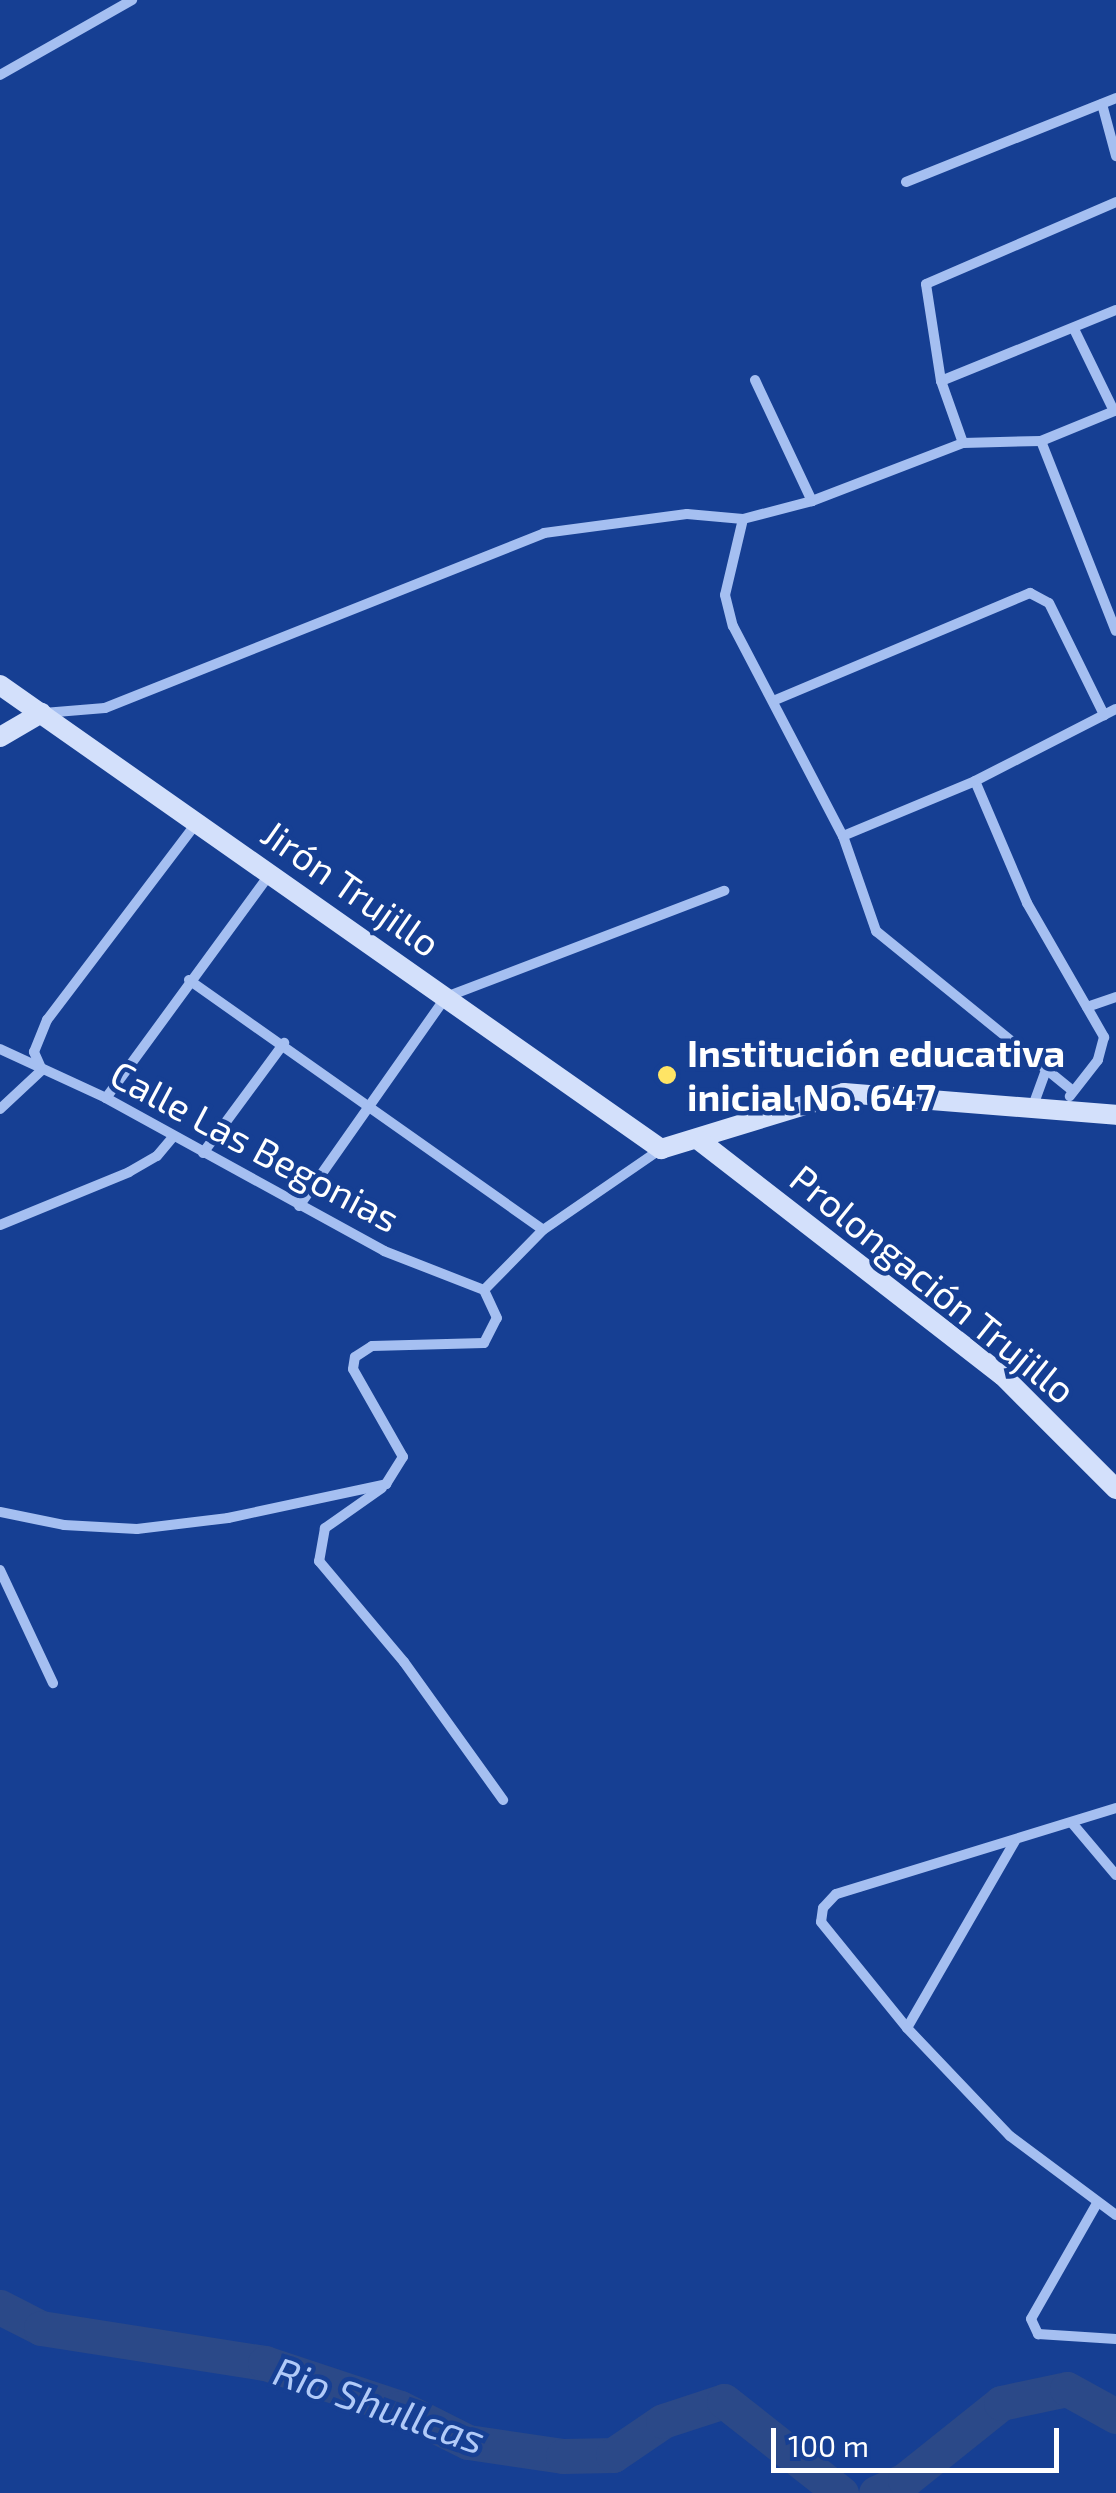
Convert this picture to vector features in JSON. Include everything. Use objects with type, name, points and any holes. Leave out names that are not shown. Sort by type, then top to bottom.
[{"type":"street","points":[[0,75],[132,0]]},
{"type":"street","points":[[906,182],[1116,98]]},
{"type":"street","points":[[1102,104],[1116,156]]},
{"type":"street","points":[[963,443],[941,381],[926,284],[1116,202]]},
{"type":"street","points":[[941,381],[1116,310]]},
{"type":"street","points":[[0,737],[41,713],[105,708],[544,533],[687,514],[743,519],[812,501],[963,443],[1041,440],[1115,413],[1074,329]]},
{"type":"street","points":[[755,380],[812,501]]},
{"type":"street","points":[[1041,440],[1116,631]]},
{"type":"street","points":[[743,519],[725,596],[733,626],[843,836],[876,931],[889,948],[1020,1046],[1070,1098],[1116,1114]]},
{"type":"street","points":[[773,701],[1030,593],[1049,603],[1104,715]]},
{"type":"street","name":"Jirón Trujillo","points":[[0,685],[662,1150]]},
{"type":"street","points":[[843,836],[975,781],[1116,710]]},
{"type":"street","points":[[504,1800],[404,1662],[319,1561],[325,1528],[386,1484],[403,1457],[353,1368],[355,1356],[372,1346],[484,1344],[498,1318],[484,1290],[543,1230],[662,1150],[700,1142],[796,1103],[844,1094],[1034,1103],[1070,1098],[1103,1050],[1104,1037],[1027,902],[975,781]]},
{"type":"street","points":[[0,1110],[42,1070],[34,1052],[47,1020],[197,822]]},
{"type":"street","points":[[106,1098],[189,980],[271,874]]},
{"type":"street","points":[[300,1206],[446,997],[724,891]]},
{"type":"street","points":[[189,980],[284,1043],[543,1230]]},
{"type":"street","points":[[1087,1007],[1116,997]]},
{"type":"street","points":[[203,1153],[284,1043]]},
{"type":"street","name":"Calle Las Begonias","points":[[0,1049],[106,1098],[384,1251],[484,1290]]},
{"type":"street","points":[[1034,1103],[1044,1073]]},
{"type":"street","points":[[0,1225],[129,1172],[157,1156],[173,1136]]},
{"type":"street","name":"Prolongación Trujillo","points":[[700,1142],[1003,1376],[1116,1489]]},
{"type":"street","points":[[0,1512],[64,1525],[137,1529],[228,1518],[386,1484]]},
{"type":"street","points":[[0,1570],[53,1683]]},
{"type":"street","points":[[1116,1808],[836,1894],[826,1902],[826,1935],[907,2028],[1010,2136],[1096,2204],[1116,2215]]},
{"type":"street","points":[[1072,1823],[1116,1875]]},
{"type":"street","points":[[907,2028],[1015,1841]]},
{"type":"street","points":[[1096,2204],[1030,2320],[1038,2334],[1116,2339]]},
{"type":"waterway","name":"Rio Shullcas","points":[[0,2307],[41,2328],[265,2363],[400,2408],[468,2442],[563,2456],[613,2455],[663,2421],[724,2401],[841,2493]]},
{"type":"waterway","name":"Rio Shullcas","points":[[876,2493],[905,2480],[1001,2403],[1067,2389],[1116,2416]]},
{"type":"place","name":"Institución educativa inicial No. 647","points":[[667,1075]]}]
